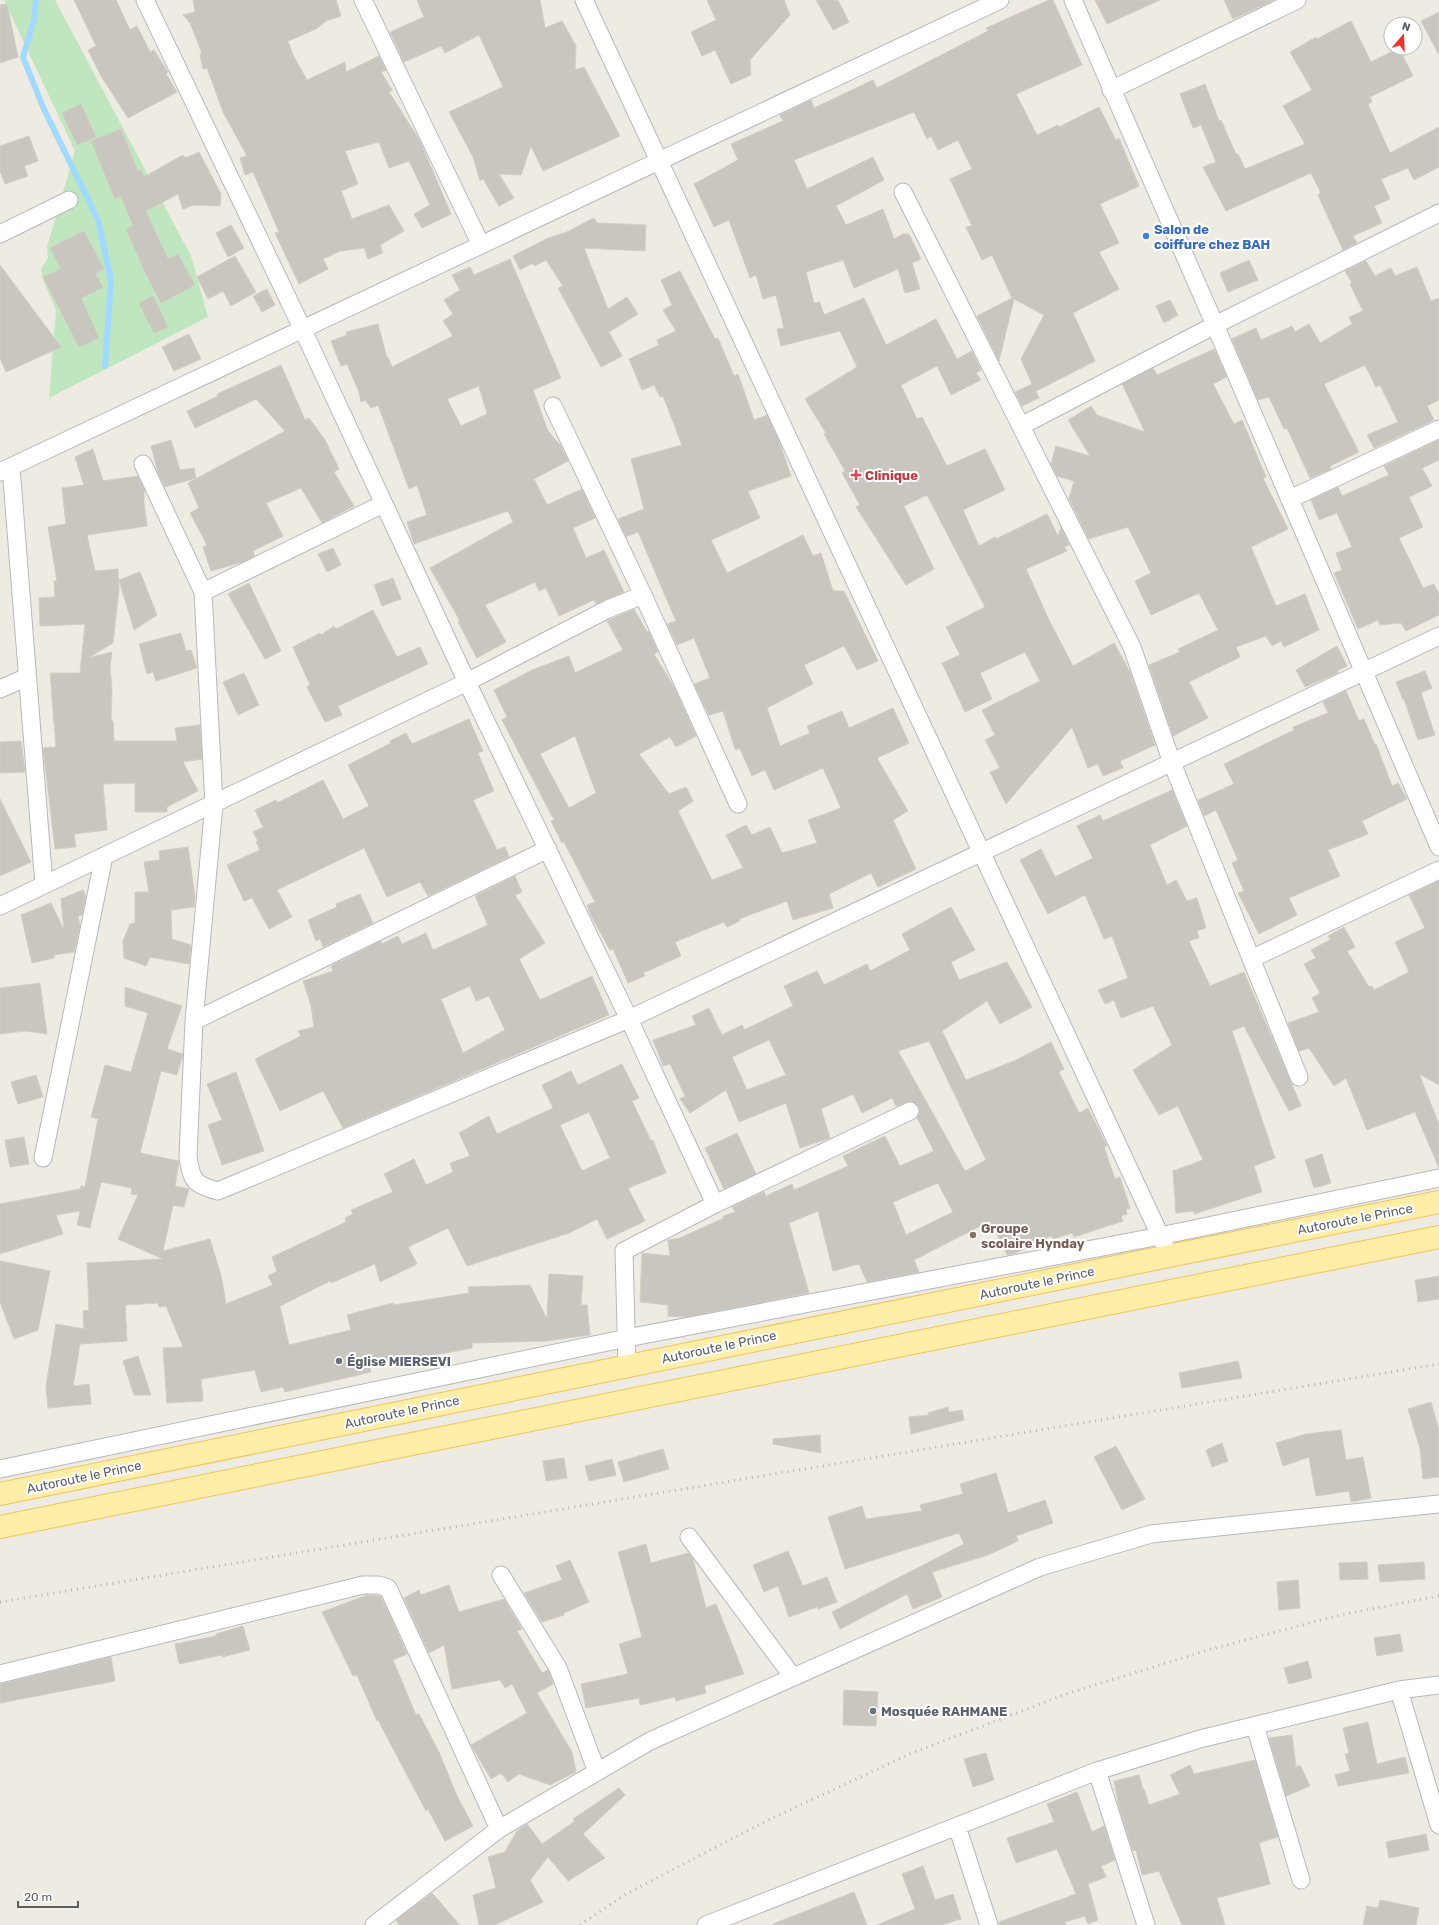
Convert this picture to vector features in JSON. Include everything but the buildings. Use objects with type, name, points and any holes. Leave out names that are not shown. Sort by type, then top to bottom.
[{"type":"main road","name":"Autoroute le Prince","points":[[0,1494],[1439,1202]]},
{"type":"main road","points":[[0,1527],[1439,1237]]},
{"type":"street","points":[[145,0],[302,328],[467,682],[629,1019],[715,1204]]},
{"type":"street","points":[[363,0],[481,245]]},
{"type":"street","points":[[584,0],[1169,1256]]},
{"type":"street","points":[[44,884],[27,677],[6,470],[302,328],[1000,0]]},
{"type":"street","points":[[1073,0],[1111,90],[1215,325],[1439,846]]},
{"type":"street","points":[[1111,90],[1298,0]]},
{"type":"street","points":[[903,192],[1132,647],[1172,763],[1299,1077]]},
{"type":"street","points":[[0,234],[69,200]]},
{"type":"street","points":[[1020,426],[1215,325],[1439,213]]},
{"type":"street","points":[[553,406],[643,595],[738,804]]},
{"type":"street","points":[[1290,499],[1439,429]]},
{"type":"street","points":[[143,464],[203,592],[214,804],[194,1021],[188,1157],[191,1176],[201,1186],[218,1191],[629,1019],[1439,636]]},
{"type":"street","points":[[203,592],[384,504]]},
{"type":"street","points":[[0,906],[467,682],[567,629],[643,595]]},
{"type":"street","points":[[0,690],[27,677]]},
{"type":"street","points":[[194,1021],[548,849]]},
{"type":"street","points":[[44,1158],[104,856]]},
{"type":"street","points":[[1252,959],[1439,870]]},
{"type":"street","points":[[627,1366],[624,1251],[715,1204],[910,1111]]},
{"type":"street","points":[[0,1469],[626,1338],[1160,1236],[1439,1178]]},
{"type":"street","points":[[374,1925],[500,1829],[650,1741],[1040,1567],[1151,1534],[1439,1504]]},
{"type":"street","points":[[689,1537],[794,1677]]},
{"type":"street","points":[[501,1575],[558,1668],[597,1772]]},
{"type":"street","points":[[0,1674],[363,1585],[378,1584],[388,1588],[500,1829]]},
{"type":"street","points":[[706,1925],[1098,1771],[1200,1739],[1399,1690],[1439,1685]]},
{"type":"street","points":[[1399,1690],[1439,1825]]},
{"type":"street","points":[[1255,1726],[1301,1880]]},
{"type":"street","points":[[1098,1771],[1146,1925]]},
{"type":"street","points":[[957,1826],[989,1925]]},
{"type":"green space","points":[[4,0],[55,0],[191,256],[208,317],[49,398],[56,310],[43,280],[41,269],[48,258],[47,247],[75,151]]},
{"type":"waterway","points":[[36,0],[34,19],[23,57],[43,107],[98,220],[111,280],[105,366]]},
{"type":"railway","points":[[0,1602],[1439,1364]]},
{"type":"railway","points":[[580,1925],[626,1894],[766,1821],[912,1753],[1069,1693],[1215,1648],[1340,1615],[1439,1596]]},
{"type":"place","name":"Salon de coiffure chez BAH","points":[[1146,236]]},
{"type":"place","name":"Clinique","points":[[856,475]]},
{"type":"place","name":"Groupe scolaire Hynday","points":[[973,1235]]},
{"type":"place","name":"Église MIERSEVI","points":[[339,1361]]},
{"type":"place","name":"Mosquée RAHMANE","points":[[873,1711]]}]
